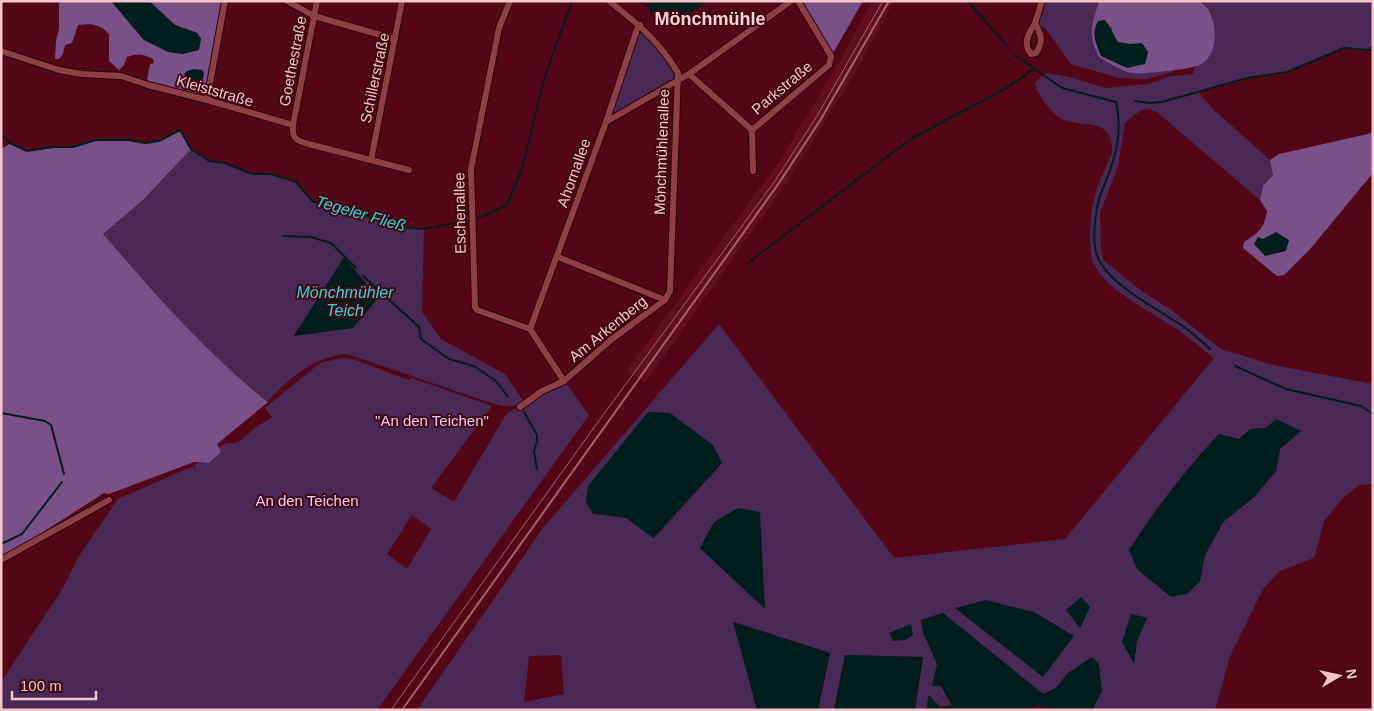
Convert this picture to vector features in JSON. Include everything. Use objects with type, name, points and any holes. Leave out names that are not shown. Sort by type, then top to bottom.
[{"type":"street","points":[[207,100],[225,1]]},
{"type":"street","points":[[287,1],[314,16],[396,39]]},
{"type":"street","name":"Goethestraße","points":[[293,125],[317,1]]},
{"type":"street","name":"Schillerstraße","points":[[371,160],[402,1]]},
{"type":"street","name":"Eschenallee","points":[[510,1],[499,28],[471,169],[475,307],[477,310],[530,329]]},
{"type":"street","name":"Mönchmühlenallee","points":[[609,1],[640,25],[671,61],[678,73],[670,291],[665,300]]},
{"type":"street","points":[[606,122],[677,82],[792,1]]},
{"type":"street","name":"Parkstraße","points":[[752,130],[829,65],[831,56],[798,1]]},
{"type":"street","points":[[1035,23],[1042,1]]},
{"type":"street","name":"Ahornallee","points":[[530,329],[558,257],[640,25]]},
{"type":"street","name":"Kleiststraße","points":[[1,52],[59,70],[82,74],[121,76],[160,89],[207,100],[293,125]]},
{"type":"street","points":[[689,74],[752,130],[753,171]]},
{"type":"street","points":[[293,125],[292,134],[296,140],[409,170]]},
{"type":"street","name":"Am Arkenberg","points":[[558,257],[665,300]]},
{"type":"street","name":"Am Arkenberg","points":[[520,407],[542,391],[564,381],[612,339],[665,300]]},
{"type":"street","points":[[530,329],[564,381]]},
{"type":"street","points":[[1,560],[109,500]]},
{"type":"shaded area","points":[[59,1],[111,1],[144,40],[201,39],[197,33],[175,25],[149,1],[224,1],[205,96],[202,98],[155,85],[147,80],[150,64],[154,63],[153,59],[146,56],[127,57],[124,65],[119,70],[109,61],[109,34],[95,25],[78,25],[72,43],[65,45],[63,54],[59,59],[55,59],[59,29]]},
{"type":"shaded area","points":[[802,1],[863,1],[833,53]]},
{"type":"shaded area","points":[[872,1],[894,1],[855,73],[789,179],[645,383],[627,370],[778,163],[841,59]]},
{"type":"shaded area","points":[[1099,1],[1200,1],[1208,9],[1214,23],[1213,48],[1210,55],[1200,65],[1177,70],[1130,73],[1118,68],[1099,57],[1093,42],[1092,29]],"holes":[[[1111,26],[1113,36],[1118,42],[1129,44],[1101,56]]]},
{"type":"shaded area","points":[[180,130],[191,149],[143,200],[103,234],[202,343],[223,364],[268,402],[217,444],[221,452],[209,463],[194,462],[109,494],[104,493],[26,543],[1,556],[1,149],[11,143],[27,151],[53,147],[73,147],[96,140],[128,140],[146,143],[159,141]]},
{"type":"shaded area","points":[[1372,133],[1373,173],[1311,248],[1284,275],[1277,276],[1243,248],[1244,242],[1257,233],[1264,222],[1267,211],[1260,200],[1263,186],[1273,175],[1270,160],[1279,154]]},
{"type":"green space","points":[[1042,1],[1099,1],[1092,26],[1131,73],[1172,70],[1173,72],[1145,79],[1119,78],[1071,64],[1046,29],[1035,23]]},
{"type":"green space","points":[[1200,1],[1373,1],[1373,46],[1369,50],[1344,48],[1287,72],[1247,78],[1198,92],[1214,110],[1270,160],[1273,175],[1263,186],[1260,200],[1158,113],[1148,109],[1140,111],[1125,123],[1118,166],[1100,213],[1103,260],[1221,349],[1273,365],[1373,384],[1373,484],[1359,485],[1343,498],[1324,521],[1314,558],[1280,571],[1263,589],[1230,656],[1215,710],[1092,710],[1102,690],[1068,673],[1056,688],[1043,694],[943,613],[921,620],[923,632],[937,664],[933,685],[941,686],[952,705],[940,707],[929,696],[926,710],[915,710],[923,657],[845,655],[834,710],[818,710],[830,653],[734,622],[757,710],[417,710],[543,528],[719,324],[894,558],[1065,539],[1214,358],[1181,332],[1121,294],[1101,275],[1091,256],[1090,229],[1095,196],[1112,154],[1111,142],[1108,134],[1097,126],[1071,122],[1057,116],[1042,98],[1035,82],[1047,73],[1070,77],[1105,88],[1149,84],[1171,76],[1193,74],[1194,68],[1200,65],[1213,20],[1208,9]],"holes":[[[1266,428],[1300,431],[1280,449],[1276,471],[1254,497],[1223,522],[1205,555],[1200,581],[1187,594],[1129,550],[1157,508],[1201,453],[1239,439],[1250,430]],[[722,463],[654,538],[626,517]],[[1131,614],[1147,618],[1137,641],[1134,663]],[[561,655],[564,694],[524,702],[529,656]]]},
{"type":"green space","points":[[640,26],[678,73],[676,81],[606,121]]},
{"type":"green space","points":[[191,149],[209,161],[225,163],[252,174],[271,174],[296,182],[313,202],[340,207],[399,227],[424,229],[422,312],[441,339],[505,374],[524,402],[513,406],[494,404],[347,354],[324,359],[313,364],[285,384],[268,401],[202,343],[102,234],[143,200]],"holes":[[[345,258],[378,298],[295,336],[294,335]]]},
{"type":"green space","points":[[341,358],[353,359],[409,380],[412,378],[492,406],[431,488],[454,502],[507,413],[565,382],[589,415],[377,710],[1,710],[1,682],[63,588],[79,556],[118,499],[193,466],[196,473],[194,465],[209,463],[221,452],[219,448],[224,444],[239,442],[272,417],[265,408],[320,363]],"holes":[[[412,515],[431,529],[407,569],[387,554]]]},
{"type":"water","points":[[111,1],[149,1],[175,25],[197,33],[201,39],[199,50],[183,54],[168,52],[144,40]]},
{"type":"water","points":[[706,1],[686,15],[668,19],[657,17],[647,5],[654,2]]},
{"type":"water","points":[[1105,20],[1118,42],[1129,44],[1142,43],[1148,52],[1145,64],[1127,68],[1101,56],[1097,47],[1095,30],[1098,21]]},
{"type":"water","points":[[194,69],[202,70],[204,73],[203,79],[197,82],[189,81],[184,74]]},
{"type":"water","points":[[1276,232],[1289,240],[1286,251],[1265,256],[1254,244],[1258,237],[1263,239]]},
{"type":"water","name":"Mönchmühler Teich","points":[[344,257],[378,298],[353,328],[294,336]]},
{"type":"water","points":[[648,412],[670,413],[713,445],[722,463],[653,538],[626,518],[593,514],[586,502],[588,486]]},
{"type":"water","points":[[1276,419],[1301,431],[1280,449],[1276,471],[1254,497],[1223,522],[1205,555],[1200,581],[1187,594],[1171,597],[1137,569],[1129,550],[1171,490],[1219,434],[1239,439],[1250,429],[1266,428]]},
{"type":"water","points":[[738,508],[760,512],[765,609],[700,548],[714,522]]},
{"type":"water","points":[[1081,597],[1090,607],[1080,628],[1066,610]]},
{"type":"water","points":[[986,600],[1034,612],[1074,636],[1043,677],[955,608]]},
{"type":"water","points":[[943,613],[1043,694],[1056,688],[1068,673],[1092,657],[1099,664],[1102,691],[1092,710],[1049,710],[1045,707],[1034,706],[1031,710],[926,710],[929,695],[940,707],[952,705],[941,686],[932,686],[937,664],[923,632],[921,620]]},
{"type":"water","points":[[1131,614],[1147,618],[1137,641],[1134,664],[1122,642]]},
{"type":"water","points":[[733,622],[830,653],[818,710],[757,710]]},
{"type":"water","points":[[911,624],[913,635],[905,640],[893,641],[889,633]]},
{"type":"water","points":[[845,655],[923,657],[915,710],[834,710]]},
{"type":"waterway","name":"Tegeler Fließ","points":[[1,134],[10,143],[27,151],[53,147],[73,147],[96,140],[128,140],[146,143],[159,141],[180,130],[191,149],[209,161],[225,163],[252,174],[271,174],[296,182],[313,202],[340,207],[399,227],[424,229],[466,221],[486,215],[507,205],[522,169],[544,79],[572,1]]},
{"type":"waterway","points":[[640,1],[648,6]]},
{"type":"waterway","points":[[968,1],[1007,46]]},
{"type":"waterway","points":[[1135,101],[1162,102],[1247,78],[1287,72],[1344,48],[1369,50],[1373,46]]},
{"type":"waterway","points":[[1015,55],[1062,88],[1116,102],[1119,125],[1117,148],[1097,207],[1094,237],[1097,255],[1107,272],[1116,281],[1138,298],[1187,329],[1210,349]]},
{"type":"waterway","points":[[748,263],[912,138],[1003,90],[1034,68]]},
{"type":"waterway","points":[[284,236],[311,237],[331,243],[356,268]]},
{"type":"waterway","points":[[363,276],[419,327],[421,339],[449,359],[474,366],[496,381],[508,397]]},
{"type":"waterway","points":[[1235,366],[1286,389],[1361,406],[1373,414]]},
{"type":"waterway","points":[[524,412],[537,435],[534,452],[537,469]]},
{"type":"waterway","points":[[1,413],[45,421],[51,425],[64,474]]},
{"type":"waterway","points":[[1,544],[22,534],[62,482]]},
{"type":"tram line","points":[[391,710],[598,422],[775,181],[817,116],[883,1]]},
{"type":"railway","points":[[402,710],[779,183],[821,119],[889,1]]},
{"type":"district","name":"Mönchmühle","points":[[710,19]]},
{"type":"park label","name":"\"An den Teichen\"","points":[[432,421]]},
{"type":"park label","name":"An den Teichen","points":[[307,501]]}]
